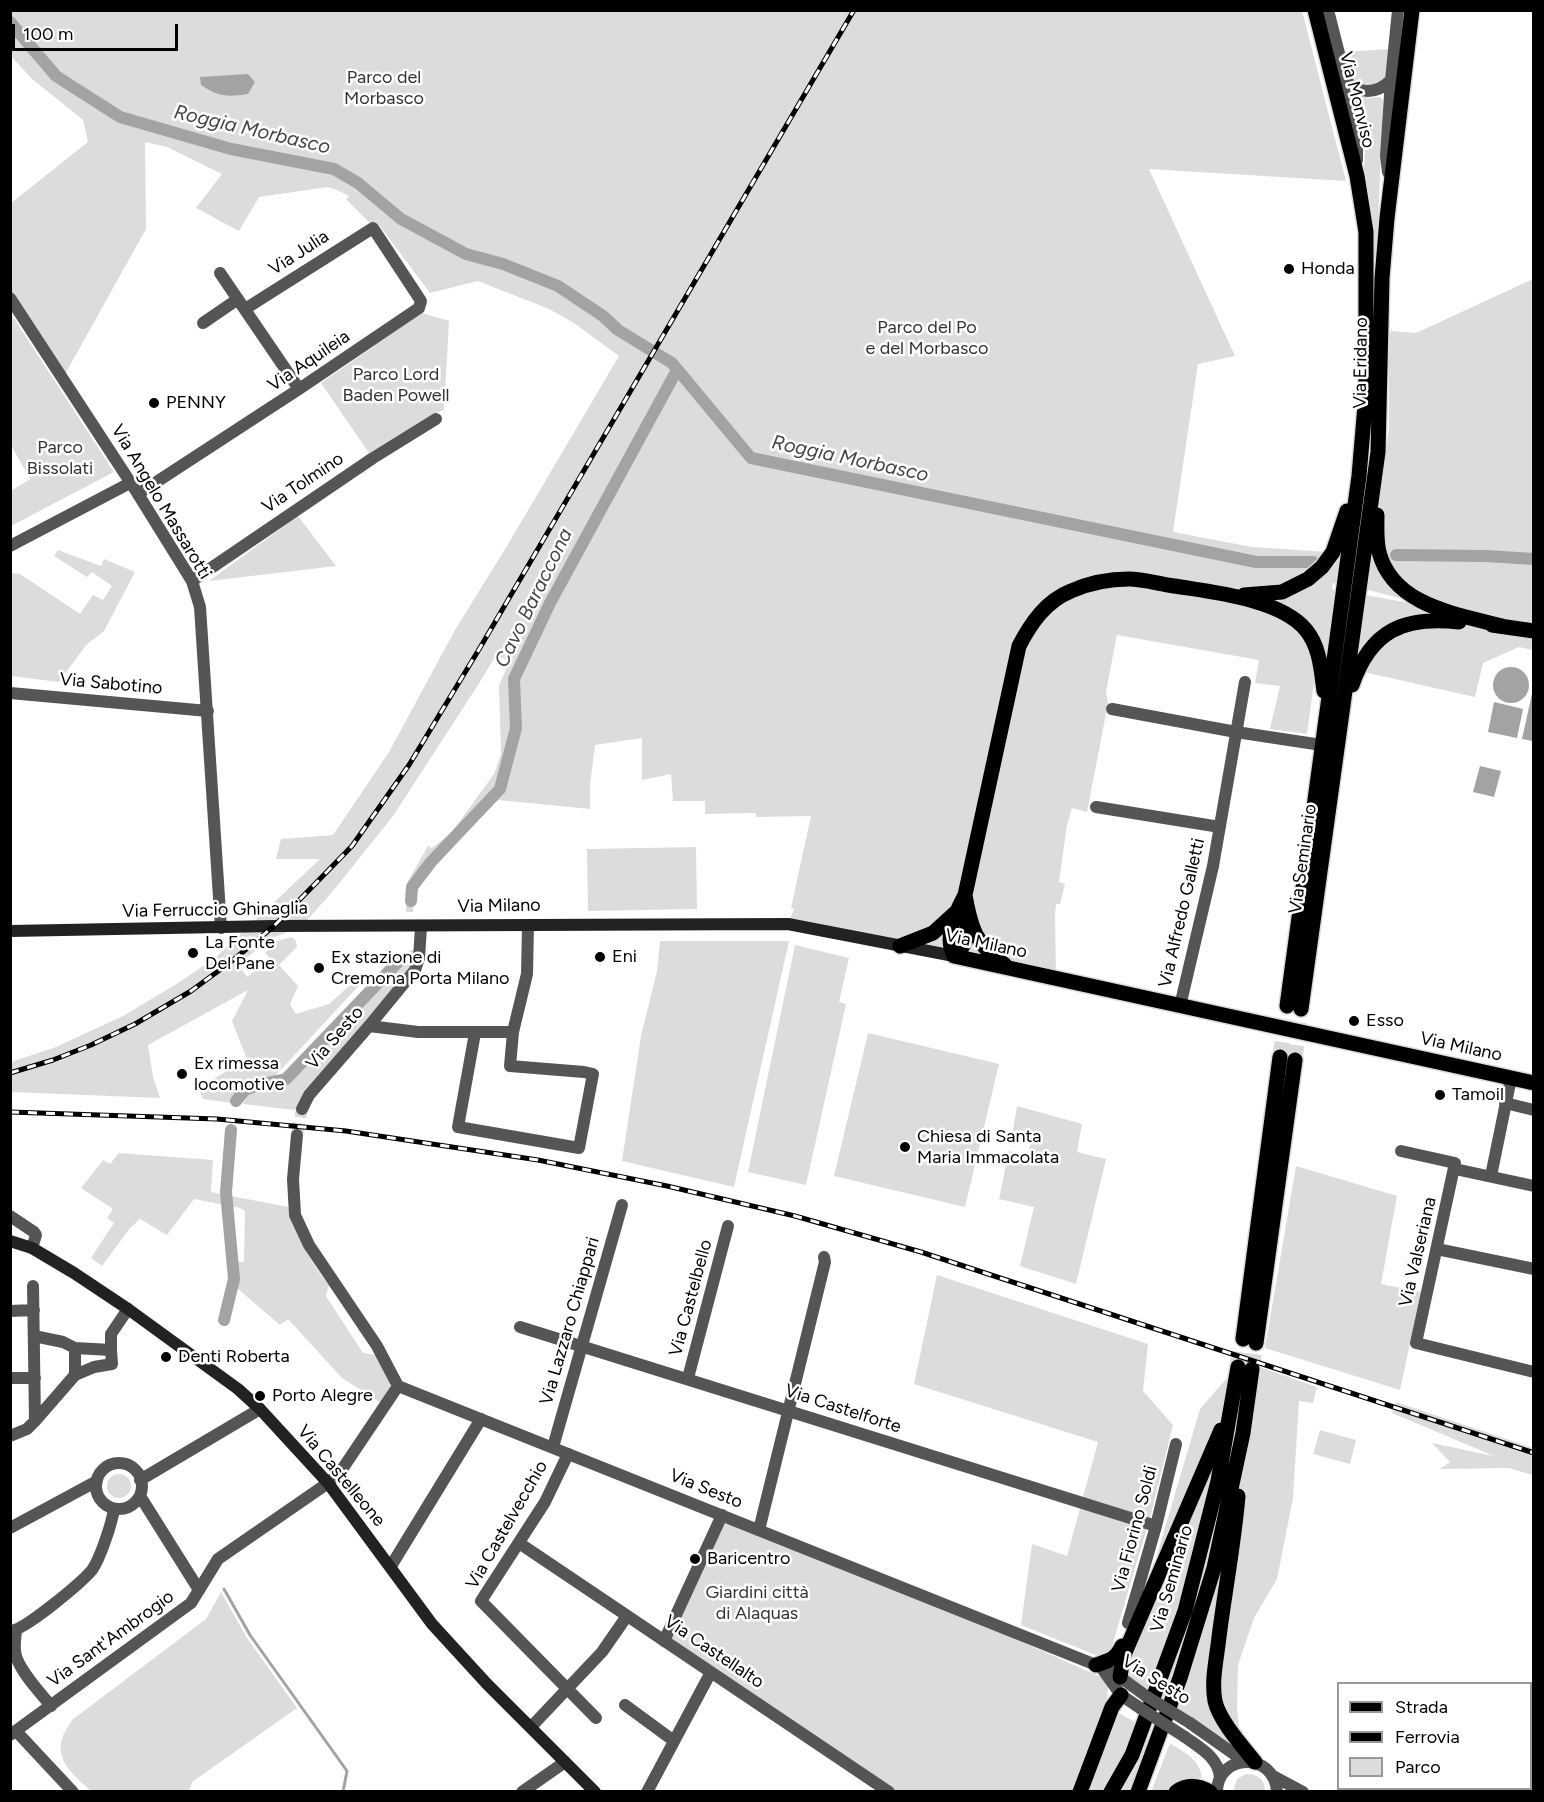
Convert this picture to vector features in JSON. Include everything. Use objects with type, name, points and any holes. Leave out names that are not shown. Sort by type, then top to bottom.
[{"type":"main road","name":"Via Monviso","points":[[1315,10],[1361,199]]},
{"type":"main road","name":"Via Eridano","points":[[1342,715],[1378,452],[1382,278],[1390,188],[1412,10]]},
{"type":"main road","name":"Via Eridano","points":[[1326,712],[1359,476],[1366,394],[1367,269],[1366,232],[1361,199]]},
{"type":"main road","points":[[1378,452],[1377,539],[1379,553],[1390,576],[1402,590],[1420,601],[1440,609],[1502,626]]},
{"type":"main road","points":[[1233,595],[1282,592],[1308,579],[1322,567],[1333,552],[1359,476]]},
{"type":"main road","points":[[954,956],[950,949],[949,938],[962,915],[1019,646],[1028,628],[1056,599],[1096,582],[1129,579],[1233,595],[1276,609],[1294,618],[1314,644],[1320,660],[1326,712]]},
{"type":"main road","points":[[1342,715],[1364,657],[1371,647],[1398,627],[1411,623],[1442,620],[1533,631]]},
{"type":"main road","name":"Via Seminario","points":[[1326,712],[1294,1008],[1342,715]]},
{"type":"main road","points":[[900,946],[933,933],[962,915]]},
{"type":"main road","points":[[962,915],[990,954],[1011,969]]},
{"type":"main road","name":"Via Milano","points":[[421,927],[788,924],[954,956],[1533,1083]]},
{"type":"main road","name":"Via Ferruccio Ghinaglia","points":[[10,931],[421,927]]},
{"type":"main road","points":[[1249,1341],[1287,1059]]},
{"type":"main road","name":"Via Castelleone","points":[[10,1241],[32,1248],[128,1308],[238,1389],[260,1409],[328,1483],[432,1624],[487,1684],[595,1791]]},
{"type":"main road","name":"Via Seminario","points":[[1111,1791],[1132,1755],[1185,1611],[1218,1481],[1232,1405],[1245,1368],[1243,1433],[1214,1568],[1180,1678],[1138,1791]]},
{"type":"main road","points":[[1099,1667],[1118,1655],[1232,1405]]},
{"type":"main road","points":[[1243,1433],[1236,1512],[1214,1687],[1217,1708],[1250,1761]]},
{"type":"main road","points":[[1120,1677],[1123,1657],[1134,1621]]},
{"type":"main road","points":[[1080,1791],[1112,1707],[1121,1695]]},
{"type":"main road","points":[[1176,1791],[1192,1786],[1210,1791]]},
{"type":"street","points":[[1328,10],[1357,134],[1357,176]]},
{"type":"street","points":[[1390,188],[1386,156],[1398,10]]},
{"type":"street","points":[[1346,81],[1357,89],[1370,92],[1376,91],[1391,80]]},
{"type":"street","name":"Via Julia","points":[[203,323],[241,304],[373,228]]},
{"type":"street","name":"Via Aquileia","points":[[138,494],[419,308],[422,301],[373,228]]},
{"type":"street","points":[[220,273],[299,389]]},
{"type":"street","name":"Via Angelo Massarotti","points":[[10,298],[192,581],[200,607],[221,928]]},
{"type":"street","name":"Via Tolmino","points":[[192,581],[373,458],[436,419]]},
{"type":"street","points":[[10,546],[130,483]]},
{"type":"street","name":"Via Alfredo Galletti","points":[[1180,1006],[1213,866],[1245,682]]},
{"type":"street","name":"Via Sabotino","points":[[10,693],[208,711]]},
{"type":"street","points":[[1112,709],[1315,744]]},
{"type":"street","name":"Via Alfredo Galletti","points":[[1096,807],[1220,827]]},
{"type":"street","points":[[475,1033],[458,1127],[579,1148],[594,1074],[510,1066],[513,1032],[528,974],[528,925]]},
{"type":"street","name":"Via Sesto","points":[[302,1109],[309,1095],[415,970],[419,958],[421,927]]},
{"type":"street","points":[[369,1026],[418,1032],[513,1032]]},
{"type":"street","points":[[1491,1176],[1511,1078]]},
{"type":"street","points":[[1505,1103],[1533,1110]]},
{"type":"street","points":[[297,1136],[293,1179],[296,1215],[309,1245],[377,1346],[398,1386]]},
{"type":"street","points":[[1401,1151],[1455,1163],[1455,1169],[1533,1186]]},
{"type":"street","name":"Via Valseriana","points":[[1455,1169],[1416,1344],[1533,1372]]},
{"type":"street","name":"Via Lazzaro Chiappari","points":[[552,1447],[622,1205]]},
{"type":"street","points":[[10,1216],[34,1232],[36,1235],[32,1248]]},
{"type":"street","name":"Via Castelbello","points":[[688,1378],[728,1226]]},
{"type":"street","points":[[1437,1249],[1533,1269]]},
{"type":"street","points":[[759,1530],[825,1257]]},
{"type":"street","points":[[33,1286],[35,1422]]},
{"type":"street","points":[[10,1436],[27,1430],[75,1375],[94,1367],[112,1364],[111,1334],[128,1308]]},
{"type":"street","points":[[10,1311],[33,1310]]},
{"type":"street","name":"Via Castelforte","points":[[520,1327],[1156,1526]]},
{"type":"street","points":[[34,1336],[63,1342],[75,1348],[111,1350]]},
{"type":"street","points":[[75,1348],[75,1375]]},
{"type":"street","points":[[10,1378],[35,1378]]},
{"type":"street","name":"Via Sesto","points":[[398,1386],[1099,1667],[1120,1677],[1146,1696],[1250,1761],[1264,1766],[1273,1776],[1303,1791]]},
{"type":"street","name":"Via Sant'Ambrogio","points":[[13,1733],[191,1603],[218,1559],[328,1483],[341,1471],[398,1386]]},
{"type":"street","points":[[140,1480],[260,1409]]},
{"type":"street","points":[[391,1566],[481,1419]]},
{"type":"street","name":"Via Fiorino Soldi","points":[[1134,1621],[1176,1444]]},
{"type":"street","name":"Via Castelvecchio","points":[[567,1689],[481,1601],[545,1502],[568,1454]]},
{"type":"street","points":[[121,1463],[133,1468],[140,1480],[142,1486],[140,1496],[134,1504],[124,1509],[114,1509],[104,1504],[98,1497],[96,1489],[98,1477],[104,1468],[113,1464],[121,1463]]},
{"type":"street","points":[[10,1528],[97,1481]]},
{"type":"street","points":[[140,1496],[199,1590]]},
{"type":"street","points":[[51,1706],[17,1659],[13,1631],[61,1598],[93,1569],[100,1555],[114,1509]]},
{"type":"street","points":[[664,1641],[722,1515]]},
{"type":"street","name":"Via Castellalto","points":[[519,1543],[889,1791]]},
{"type":"street","points":[[531,1727],[602,1652],[627,1616]]},
{"type":"street","points":[[1099,1667],[1121,1695]]},
{"type":"street","points":[[646,1791],[711,1672]]},
{"type":"street","points":[[1120,1677],[1121,1695]]},
{"type":"street","points":[[567,1689],[596,1718]]},
{"type":"street","points":[[1121,1695],[1125,1692],[1133,1692],[1146,1696]]},
{"type":"street","name":"Via Sesto","points":[[1121,1695],[1214,1759],[1220,1777]]},
{"type":"street","points":[[625,1706],[674,1741]]},
{"type":"street","points":[[13,1733],[73,1791]]},
{"type":"street","points":[[1218,1791],[1220,1777],[1227,1769],[1235,1764],[1250,1761]]},
{"type":"street","points":[[522,1791],[566,1762]]},
{"type":"street","points":[[1273,1776],[1277,1791]]},
{"type":"green space","name":"Parco del Po e del Morbasco","points":[[10,11],[1302,11],[1346,181],[1149,169],[1235,356],[1198,364],[1173,532],[1252,547],[1328,552],[1374,544],[1389,429],[1389,332],[1391,332],[1391,327],[1392,331],[1416,333],[1533,279],[1533,650],[1519,647],[1483,663],[1475,697],[1319,662],[1316,668],[1307,734],[1270,729],[1280,686],[1255,683],[1259,660],[1117,635],[1106,691],[1108,703],[1087,812],[1072,808],[1067,825],[1059,882],[1065,884],[1060,904],[1056,904],[1055,915],[1056,978],[788,924],[794,909],[791,908],[811,816],[756,817],[756,813],[705,814],[705,801],[673,801],[671,774],[642,780],[642,738],[595,745],[590,785],[590,809],[499,800],[485,808],[415,886],[413,912],[406,912],[408,881],[428,846],[432,848],[452,832],[494,774],[501,754],[499,685],[510,661],[496,655],[393,816],[333,891],[301,927],[272,938],[238,964],[247,977],[271,959],[265,953],[277,941],[292,937],[297,947],[279,965],[298,986],[290,1004],[296,1014],[329,1004],[349,986],[366,978],[275,1076],[243,1085],[232,1103],[203,1099],[198,1088],[247,1059],[232,1021],[248,990],[148,1045],[153,1077],[160,1098],[11,1092],[11,1062],[56,1047],[123,1016],[175,985],[215,958],[320,859],[276,859],[281,839],[333,835],[389,752],[455,630],[619,356],[574,323],[549,309],[478,281],[430,293],[379,225],[369,222],[346,199],[349,196],[328,187],[259,197],[239,231],[196,208],[222,174],[167,147],[145,142],[146,229],[64,376],[11,293],[11,203],[88,142],[83,120],[31,78],[11,56]],"holes":[[[1333,583],[1442,609],[1332,589]]]},
{"type":"green space","points":[[1390,49],[1387,73],[1382,82],[1367,88],[1352,80],[1342,52]]},
{"type":"green space","points":[[1358,95],[1369,98],[1380,97],[1383,100],[1376,274],[1374,274],[1371,226],[1364,182],[1365,142],[1354,99]]},
{"type":"green space","name":"Parco Lord Baden Powell","points":[[422,313],[449,321],[444,410],[435,413],[369,453],[321,383]]},
{"type":"green space","name":"Parco Bissolati","points":[[11,314],[114,472],[11,526],[11,491],[30,479],[11,445]]},
{"type":"green space","points":[[298,516],[336,566],[209,581]]},
{"type":"green space","points":[[58,550],[101,566],[104,559],[135,572],[104,631],[86,645],[59,682],[11,676],[11,573],[20,574],[80,614],[93,595],[103,600],[112,586],[92,572],[87,577],[54,556]]},
{"type":"green space","points":[[696,847],[697,909],[588,911],[587,849]]},
{"type":"green space","points":[[660,941],[789,941],[734,1187],[622,1161],[641,1036],[657,971]]},
{"type":"green space","points":[[795,945],[849,958],[839,1002],[846,1004],[806,1185],[748,1172]]},
{"type":"green space","points":[[417,949],[411,970],[303,1092],[295,1110],[243,1104],[248,1093],[292,1081],[395,970],[406,952]]},
{"type":"green space","points":[[868,1033],[999,1064],[965,1207],[834,1176]]},
{"type":"green space","points":[[1017,1106],[1082,1124],[1077,1152],[1106,1159],[1076,1284],[1020,1266],[1034,1207],[999,1199],[1009,1151],[1028,1155],[1031,1141],[1012,1136]]},
{"type":"green space","points":[[119,1153],[213,1160],[211,1192],[288,1207],[310,1258],[329,1285],[326,1296],[363,1353],[377,1355],[390,1383],[381,1403],[342,1378],[288,1319],[280,1325],[237,1288],[239,1277],[236,1262],[244,1262],[245,1211],[240,1208],[194,1199],[167,1235],[140,1219],[130,1228],[102,1266],[91,1258],[114,1223],[107,1218],[113,1209],[81,1188],[103,1160],[110,1164]]},
{"type":"green space","points":[[1296,1166],[1397,1196],[1381,1284],[1421,1292],[1400,1390],[1265,1348]]},
{"type":"green space","points":[[937,1275],[1148,1344],[1143,1391],[1173,1425],[1151,1514],[1108,1660],[1021,1625],[1032,1544],[1067,1556],[1098,1442],[914,1384]]},
{"type":"green space","points":[[1231,1357],[1317,1387],[1313,1403],[1299,1401],[1293,1498],[1277,1579],[1254,1618],[1238,1665],[1239,1727],[1268,1767],[1128,1679],[1125,1664],[1200,1409],[1227,1378]]},
{"type":"green space","points":[[1396,1402],[1533,1448],[1533,1475],[1508,1468],[1440,1469],[1450,1462],[1432,1443],[1494,1456],[1392,1413]]},
{"type":"green space","points":[[1320,1430],[1356,1440],[1350,1464],[1313,1454]]},
{"type":"green space","points":[[119,1474],[124,1475],[130,1481],[130,1491],[124,1497],[119,1498],[114,1497],[108,1491],[107,1486],[108,1481],[114,1475]]},
{"type":"green space","name":"Giardini città di Alaquas","points":[[723,1518],[859,1569],[1103,1678],[1108,1687],[1107,1701],[1072,1791],[888,1791],[665,1640]]},
{"type":"green space","points":[[221,1592],[247,1638],[297,1708],[192,1782],[189,1791],[91,1791],[68,1767],[61,1753],[63,1736],[72,1720],[206,1619]]},
{"type":"green space","points":[[1117,1712],[1137,1723],[1112,1775],[1101,1791],[1088,1792],[1106,1745]]},
{"type":"green space","points":[[1151,1731],[1154,1733],[1131,1791],[1121,1792],[1137,1765]]},
{"type":"green space","points":[[1170,1743],[1195,1761],[1202,1778],[1183,1780],[1168,1791],[1151,1792]]},
{"type":"green space","points":[[1246,1774],[1260,1778],[1265,1791],[1233,1791],[1237,1779]]},
{"type":"shaded area","points":[[248,74],[255,82],[248,94],[223,95],[201,85],[200,77]]},
{"type":"shaded area","points":[[1511,667],[1524,672],[1529,685],[1524,698],[1511,703],[1498,698],[1493,685],[1498,672]]},
{"type":"shaded area","points":[[1533,689],[1534,741],[1522,739]]},
{"type":"shaded area","points":[[1494,702],[1523,709],[1517,738],[1488,732]]},
{"type":"shaded area","points":[[1480,766],[1501,771],[1494,797],[1473,792]]},
{"type":"waterway","name":"Roggia Morbasco","points":[[10,22],[56,76],[120,117],[231,149],[334,169],[358,183],[401,219],[466,254],[503,264],[558,286],[603,316],[618,330],[672,363],[751,458],[1256,562],[1313,562]]},
{"type":"waterway","name":"Cavo Baraccona","points":[[411,901],[412,887],[431,862],[500,789],[516,728],[514,679],[550,603],[677,370]]},
{"type":"waterway","name":"Roggia Morbasco","points":[[1396,555],[1534,559]]},
{"type":"waterway","name":"Cavo Baraccona","points":[[236,1101],[245,1090],[286,1079],[398,962]]},
{"type":"waterway","name":"Cavo Baraccona","points":[[224,1320],[234,1279],[226,1192],[231,1130]]},
{"type":"waterway","points":[[224,1589],[250,1635],[347,1771],[343,1792]]},
{"type":"tunnel","points":[[1280,1057],[1287,1006]]},
{"type":"tunnel","points":[[1295,1060],[1301,1009]]},
{"type":"tunnel","points":[[297,1135],[302,1109]]},
{"type":"tunnel","points":[[1238,1367],[1243,1339]]},
{"type":"tunnel","points":[[1252,1369],[1256,1343]]},
{"type":"railway","points":[[10,1073],[91,1045],[135,1024],[191,991],[274,926],[352,846],[409,765],[481,646],[854,10]]},
{"type":"railway","points":[[10,1112],[217,1119],[346,1131],[538,1160],[667,1186],[795,1216],[921,1252],[1534,1453]]},
{"type":"place","name":"Honda","points":[[1289,269]]},
{"type":"place","name":"PENNY","points":[[154,403]]},
{"type":"place","name":"La Fonte Del Pane","points":[[193,953]]},
{"type":"place","name":"Eni","points":[[600,957]]},
{"type":"place","name":"Ex stazione di Cremona Porta Milano","points":[[319,968]]},
{"type":"place","name":"Esso","points":[[1354,1021]]},
{"type":"place","name":"Ex rimessa locomotive","points":[[182,1074]]},
{"type":"place","name":"Tamoil","points":[[1440,1095]]},
{"type":"place","name":"Chiesa di Santa Maria Immacolata","points":[[905,1147]]},
{"type":"place","name":"Denti Roberta","points":[[166,1357]]},
{"type":"place","name":"Porto Alegre","points":[[260,1396]]},
{"type":"place","name":"Baricentro","points":[[695,1559]]},
{"type":"park label","name":"Parco del Morbasco","points":[[384,88]]}]
